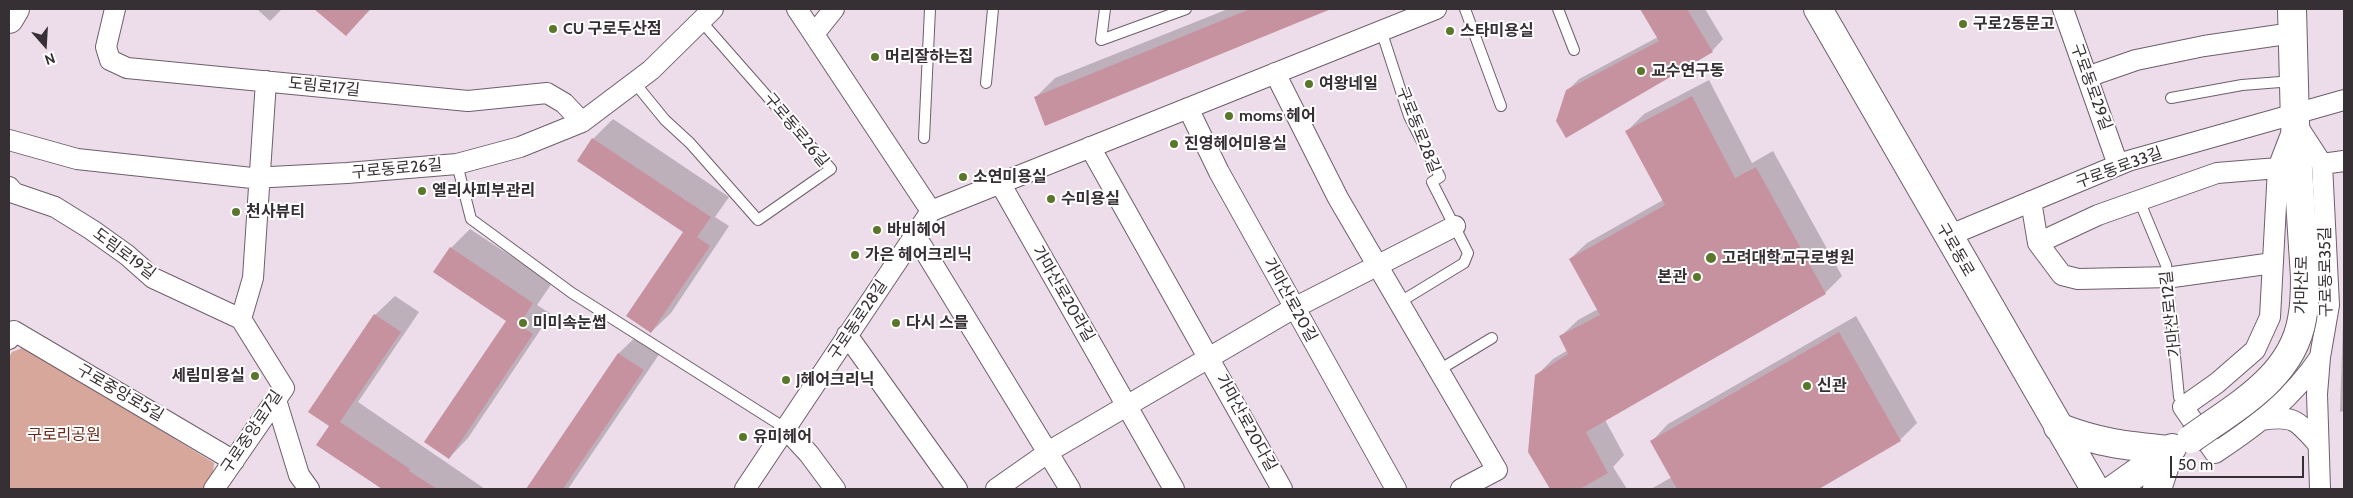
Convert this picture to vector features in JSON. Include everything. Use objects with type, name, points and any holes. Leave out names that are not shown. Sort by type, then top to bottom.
[{"type":"main road","points":[[9,18],[15,9]]},
{"type":"main road","name":"구로동로","points":[[1818,9],[2095,489]]},
{"type":"main road","name":"가마산로","points":[[2114,489],[2266,384],[2282,366],[2294,344],[2302,321],[2305,277],[2295,118],[2292,21]]},
{"type":"main road","points":[[2058,427],[2084,438],[2109,444],[2181,444],[2157,489]]},
{"type":"street","name":"도림로17길","points":[[115,9],[106,47],[110,60],[127,68],[468,101],[547,93],[564,103],[582,122]]},
{"type":"street","points":[[797,9],[931,211],[1436,9]]},
{"type":"street","points":[[814,34],[834,9]]},
{"type":"street","name":"구로동로29길","points":[[2063,9],[2118,165]]},
{"type":"street","name":"구로동로26길","points":[[9,140],[77,159],[259,178],[457,164],[520,147],[582,122],[651,70],[707,15]]},
{"type":"street","name":"가마산로","points":[[2087,77],[2136,60],[2204,46],[2292,21]]},
{"type":"street","points":[[1275,73],[1338,198],[1497,470],[1461,489]]},
{"type":"street","points":[[241,319],[253,278],[266,82]]},
{"type":"street","name":"구로동로33길","points":[[1948,236],[2118,165],[2295,118],[2344,100]]},
{"type":"street","name":"가마산로20길","points":[[1188,108],[1220,172],[1294,308],[1396,489]]},
{"type":"street","points":[[2295,118],[2322,164],[2344,160]]},
{"type":"street","points":[[2295,118],[2278,168],[2270,316],[2255,350],[2217,383],[2183,407],[2215,453],[2262,420],[2305,379],[2320,357]]},
{"type":"street","points":[[1090,147],[1210,357]]},
{"type":"street","name":"구로동로35길","points":[[2320,489],[2318,443],[2320,357],[2336,302],[2322,164]]},
{"type":"street","points":[[2038,243],[2098,215],[2217,173],[2278,168]]},
{"type":"street","name":"가마산로20라길","points":[[1000,183],[1128,406]]},
{"type":"street","name":"도림로19길","points":[[9,187],[14,193],[55,207],[84,225],[126,255],[153,278],[241,319]]},
{"type":"street","points":[[2032,201],[2038,243],[2062,275],[2078,279],[2168,277],[2273,263]]},
{"type":"street","name":"구로동로28길","points":[[745,489],[931,211]]},
{"type":"street","points":[[996,489],[1048,453],[1294,308],[1455,226]]},
{"type":"street","points":[[915,234],[1070,489]]},
{"type":"street","name":"구로중앙로7길","points":[[214,489],[284,388],[241,319]]},
{"type":"street","name":"구로중앙로5길","points":[[9,339],[14,331],[234,460]]},
{"type":"street","points":[[847,335],[957,489]]},
{"type":"street","name":"가마산로20다길","points":[[1210,357],[1282,489]]},
{"type":"street","points":[[276,400],[299,475],[309,489]]},
{"type":"street","points":[[1128,406],[1174,489]]},
{"type":"street","points":[[2262,420],[2284,416],[2300,424],[2318,443]]},
{"type":"street","points":[[785,428],[809,454],[834,489]]},
{"type":"lane","points":[[924,138],[930,9]]},
{"type":"lane","points":[[986,83],[993,9]]},
{"type":"lane","points":[[1105,9],[1101,40],[1186,9]]},
{"type":"lane","points":[[1465,9],[1501,106]]},
{"type":"lane","points":[[1558,9],[1574,50]]},
{"type":"lane","name":"구로동로26길","points":[[634,82],[665,120],[690,143],[758,220],[831,169],[707,15]]},
{"type":"lane","name":"구로동로28길","points":[[1382,30],[1410,116],[1440,178],[1432,182],[1468,253],[1464,264],[1400,302]]},
{"type":"lane","points":[[2171,98],[2242,85],[2294,81]]},
{"type":"lane","points":[[457,164],[471,219],[572,293],[785,428]]},
{"type":"lane","name":"가마산로12길","points":[[2139,200],[2166,265],[2179,397]]},
{"type":"lane","points":[[1439,370],[1492,338]]},
{"type":"green space","name":"구로리공원","points":[[25,347],[214,463],[213,476],[204,489],[9,489],[9,357],[12,352]]},
{"type":"building","points":[[314,9],[370,9],[346,36]]},
{"type":"building","points":[[1250,9],[1331,9],[1045,126],[1034,97]]},
{"type":"building","name":"교수연구동","points":[[1640,9],[1687,9],[1713,52],[1566,138],[1556,121],[1566,90],[1659,41]]},
{"type":"building","name":"본관","points":[[1692,96],[1735,178],[1756,167],[1826,294],[1586,432],[1608,473],[1580,489],[1550,489],[1528,452],[1535,375],[1568,354],[1559,336],[1600,315],[1569,259],[1665,205],[1625,131]]},
{"type":"building","points":[[592,138],[711,217],[697,237],[710,246],[651,333],[626,316],[683,232],[577,161]]},
{"type":"building","points":[[450,247],[533,303],[519,325],[533,334],[449,459],[424,442],[506,321],[433,272]]},
{"type":"building","points":[[374,314],[401,332],[340,422],[437,489],[382,489],[316,445],[329,426],[308,412]]},
{"type":"building","name":"신관","points":[[1839,332],[1901,441],[1819,489],[1677,489],[1650,441]]},
{"type":"building","points":[[618,353],[644,370],[563,489],[526,489]]},
{"type":"place","name":"구로2동문고","points":[[1963,24]]},
{"type":"place","name":"CU 구로두산점","points":[[553,29]]},
{"type":"place","name":"스타미용실","points":[[1450,31]]},
{"type":"place","name":"머리잘하는집","points":[[875,57]]},
{"type":"place","name":"교수연구동","points":[[1641,71]]},
{"type":"place","name":"여왕네일","points":[[1309,84]]},
{"type":"place","name":"moms 헤어","points":[[1229,116]]},
{"type":"place","name":"진영헤어미용실","points":[[1174,144]]},
{"type":"place","name":"소연미용실","points":[[963,177]]},
{"type":"place","name":"엘리사피부관리","points":[[422,191]]},
{"type":"place","name":"수미용실","points":[[1051,199]]},
{"type":"place","name":"천사뷰티","points":[[236,212]]},
{"type":"place","name":"바비헤어","points":[[877,230]]},
{"type":"place","name":"가은 헤어크리닉","points":[[855,255]]},
{"type":"place","name":"고려대학교구로병원","points":[[1711,258]]},
{"type":"place","name":"본관","points":[[1697,277]]},
{"type":"place","name":"미미속눈썹","points":[[523,323]]},
{"type":"place","name":"다시 스믈","points":[[896,323]]},
{"type":"place","name":"세림미용실","points":[[255,376]]},
{"type":"place","name":"J헤어크리닉","points":[[786,380]]},
{"type":"place","name":"신관","points":[[1807,386]]},
{"type":"place","name":"유미헤어","points":[[743,437]]}]
